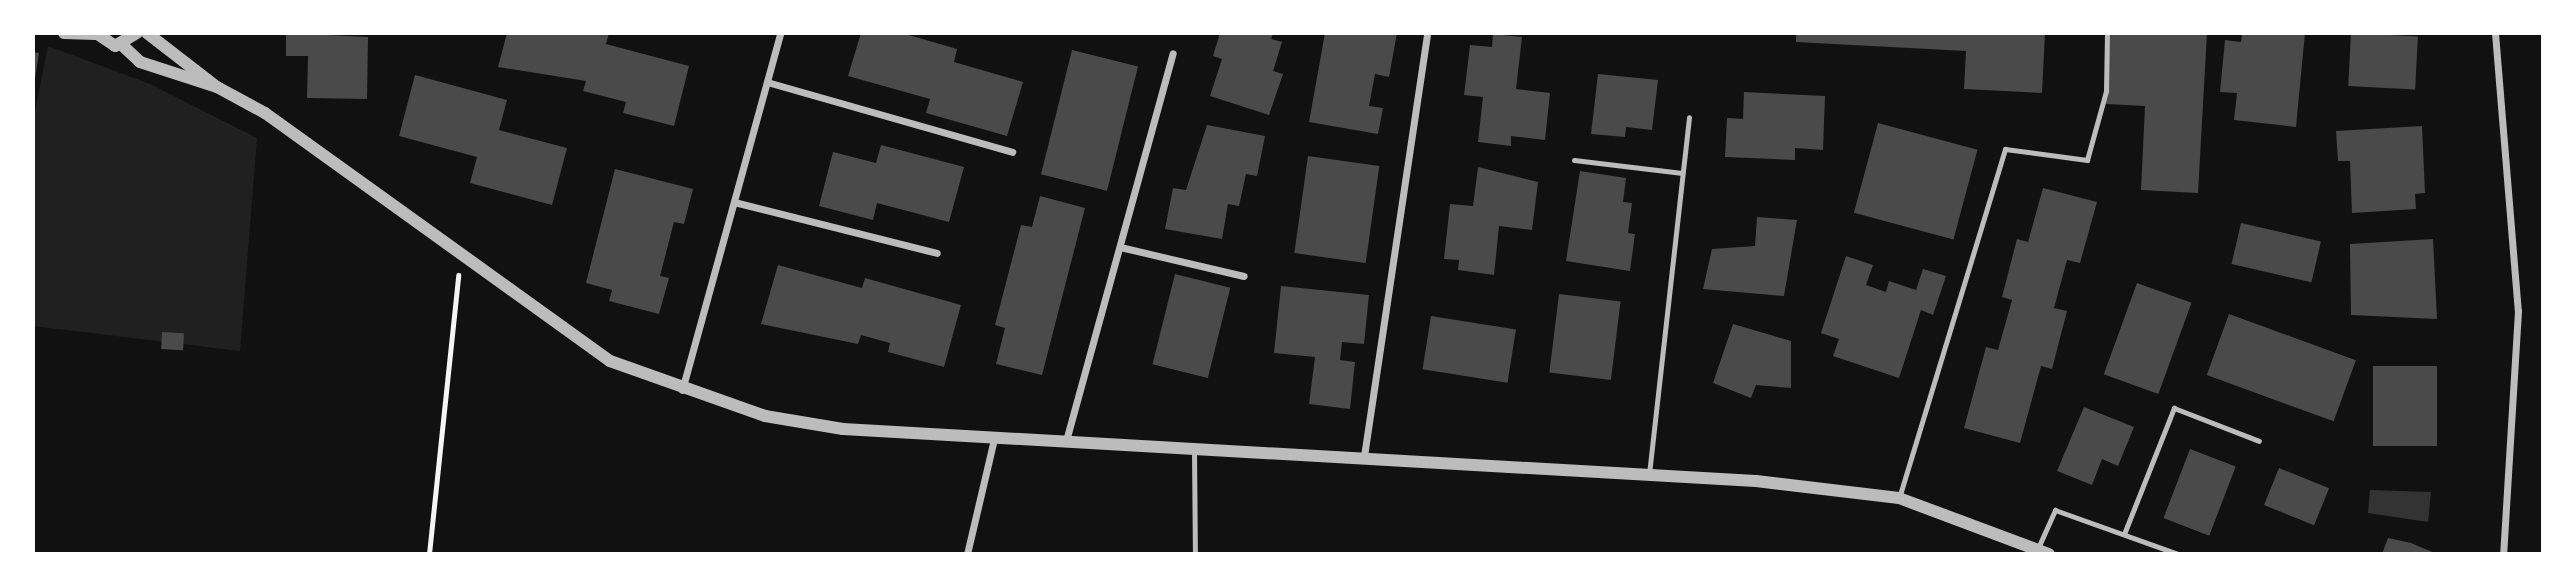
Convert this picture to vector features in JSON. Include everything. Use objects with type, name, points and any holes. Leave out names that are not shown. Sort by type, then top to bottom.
[{"type":"street","points":[[64,33],[96,34],[122,45],[167,74],[217,87]]},
{"type":"street","points":[[122,45],[137,33]]},
{"type":"street","points":[[147,33],[217,87],[265,113],[610,361],[682,391],[765,416],[843,429],[1067,437],[1648,474],[1899,498],[2043,552]]},
{"type":"street","points":[[682,391],[780,33]]},
{"type":"street","points":[[1364,456],[1427,33]]},
{"type":"street","points":[[2495,33],[2518,311],[2503,554]]},
{"type":"street","points":[[1067,437],[1174,53]]},
{"type":"street","points":[[767,82],[1012,152]]},
{"type":"street","points":[[734,202],[937,253]]},
{"type":"street","points":[[1120,247],[1244,276]]},
{"type":"street","points":[[967,554],[995,434]]},
{"type":"lane","points":[[1899,498],[2005,149],[2087,160],[2106,91],[2107,33]]},
{"type":"lane","points":[[1648,474],[1689,117]]},
{"type":"lane","points":[[1574,160],[1682,173]]},
{"type":"lane","points":[[2124,534],[2174,408],[2259,441]]},
{"type":"lane","points":[[1194,446],[1195,554]]},
{"type":"lane","points":[[2043,552],[2055,510],[2178,554]]},
{"type":"path","points":[[429,554],[460,253]]},
{"type":"shaded area","points":[[48,46],[150,84],[257,138],[240,351],[33,326],[33,122]]},
{"type":"shaded area","points":[[2370,490],[2431,492],[2428,522],[2368,513]]},
{"type":"building","points":[[286,33],[368,37],[367,99],[307,98],[308,56],[286,56]]},
{"type":"building","points":[[507,33],[609,33],[606,44],[689,66],[674,126],[623,113],[626,102],[583,91],[586,81],[498,67]]},
{"type":"building","points":[[861,33],[902,33],[957,49],[954,62],[1023,82],[1007,136],[926,113],[930,99],[848,76]]},
{"type":"building","points":[[1220,33],[1273,33],[1271,39],[1282,42],[1273,71],[1283,74],[1269,115],[1210,96],[1222,59],[1213,56]]},
{"type":"building","points":[[1325,33],[1397,33],[1389,77],[1375,74],[1369,106],[1383,108],[1378,134],[1309,122]]},
{"type":"building","points":[[1796,33],[2045,33],[2042,93],[1964,89],[1966,51],[1796,42]]},
{"type":"building","points":[[2110,33],[2207,33],[2198,193],[2141,190],[2145,106],[2106,104]]},
{"type":"building","points":[[2242,33],[2305,33],[2296,127],[2234,120],[2237,93],[2220,92],[2225,40],[2241,42]]},
{"type":"building","points":[[2351,33],[2418,37],[2415,89],[2348,86]]},
{"type":"building","points":[[1493,34],[1522,37],[1516,89],[1550,93],[1545,140],[1511,136],[1511,146],[1478,142],[1483,97],[1464,95],[1470,45],[1492,47]]},
{"type":"building","points":[[1072,50],[1138,66],[1107,191],[1041,174]]},
{"type":"building","points":[[33,52],[39,53],[35,79],[33,79]]},
{"type":"building","points":[[1598,74],[1658,80],[1652,130],[1626,127],[1625,137],[1591,134]]},
{"type":"building","points":[[415,75],[507,100],[499,130],[567,148],[552,205],[470,183],[477,157],[399,136]]},
{"type":"building","points":[[1744,92],[1825,96],[1823,150],[1795,148],[1795,160],[1725,157],[1727,118],[1743,119]]},
{"type":"building","points":[[1878,123],[1977,150],[1953,239],[1854,213]]},
{"type":"building","points":[[1207,125],[1265,136],[1257,176],[1246,174],[1239,206],[1228,204],[1222,239],[1165,229],[1173,188],[1186,190]]},
{"type":"building","points":[[2422,126],[2425,193],[2415,194],[2416,209],[2352,213],[2350,161],[2338,161],[2336,131]]},
{"type":"building","points":[[881,145],[964,167],[949,222],[877,203],[873,220],[819,206],[833,152],[876,163]]},
{"type":"building","points":[[1308,156],[1379,166],[1366,263],[1294,253]]},
{"type":"building","points":[[1478,167],[1538,182],[1532,230],[1499,226],[1494,275],[1458,270],[1459,260],[1444,259],[1450,204],[1473,206]]},
{"type":"building","points":[[615,169],[693,189],[684,224],[674,222],[660,276],[669,278],[659,314],[609,301],[612,290],[586,283]]},
{"type":"building","points":[[1580,171],[1626,178],[1623,202],[1632,203],[1628,233],[1635,234],[1630,271],[1566,261]]},
{"type":"building","points":[[2043,188],[2097,202],[2080,263],[2067,260],[2054,308],[2067,311],[2052,369],[2041,366],[2020,443],[1964,428],[1986,347],[1998,350],[2012,300],[2002,297],[2017,239],[2028,242]]},
{"type":"building","points":[[1040,196],[1085,208],[1042,375],[996,364],[1005,328],[995,325],[1021,225],[1032,227]]},
{"type":"building","points":[[1757,217],[1797,220],[1784,296],[1703,289],[1712,249],[1755,246]]},
{"type":"building","points":[[2241,223],[2321,241],[2311,282],[2232,264]]},
{"type":"building","points":[[2433,239],[2437,319],[2351,315],[2350,244]]},
{"type":"building","points":[[1846,256],[1873,265],[1866,285],[1886,292],[1889,281],[1916,290],[1923,269],[1946,276],[1933,315],[1921,310],[1899,378],[1833,356],[1839,339],[1821,333]]},
{"type":"building","points":[[778,265],[862,288],[865,278],[961,305],[944,367],[888,352],[890,343],[861,335],[858,344],[761,324]]},
{"type":"building","points":[[1175,274],[1230,288],[1208,378],[1153,364]]},
{"type":"building","points":[[2137,283],[2192,303],[2158,394],[2104,374]]},
{"type":"building","points":[[1281,286],[1369,295],[1364,344],[1342,342],[1340,360],[1355,362],[1350,409],[1309,404],[1315,357],[1274,353]]},
{"type":"building","points":[[1559,294],[1621,302],[1611,380],[1549,372]]},
{"type":"building","points":[[2229,314],[2356,360],[2334,421],[2207,375]]},
{"type":"building","points":[[1431,316],[1516,329],[1507,383],[1423,369]]},
{"type":"building","points":[[1733,324],[1791,341],[1791,388],[1756,385],[1751,398],[1713,383]]},
{"type":"building","points":[[162,332],[184,333],[183,350],[161,349]]},
{"type":"building","points":[[2373,366],[2437,366],[2437,446],[2373,446]]},
{"type":"building","points":[[2084,407],[2134,427],[2118,466],[2102,459],[2092,485],[2057,471]]},
{"type":"building","points":[[2190,449],[2236,467],[2209,536],[2163,518]]},
{"type":"building","points":[[2279,468],[2329,488],[2314,525],[2264,505]]},
{"type":"building","points":[[2388,538],[2411,543],[2437,554],[2382,554]]}]
